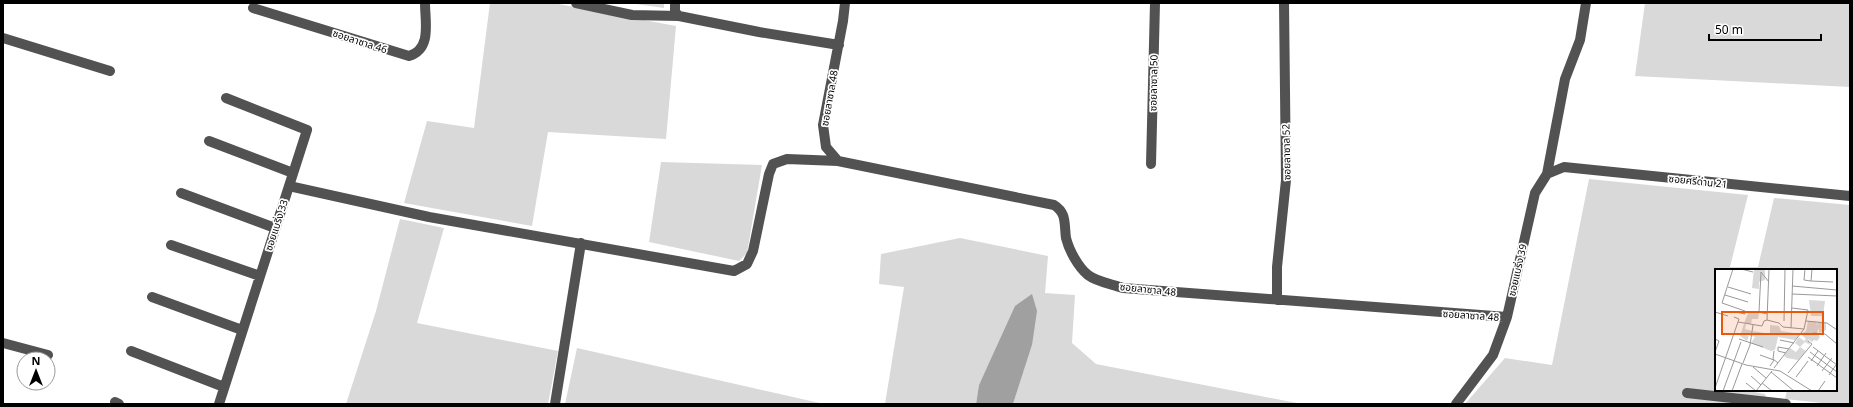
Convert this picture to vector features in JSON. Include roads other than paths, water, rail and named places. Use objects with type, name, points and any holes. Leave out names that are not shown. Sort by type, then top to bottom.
[{"type":"street","name":"ซอยลาซาล 46","points":[[253,8],[408,56],[420,51],[423,46],[425,39],[425,3]]},
{"type":"street","points":[[576,3],[632,15],[679,16],[759,32],[839,45]]},
{"type":"street","points":[[675,3],[675,12],[679,16]]},
{"type":"street","name":"ซอยลาซาล 48","points":[[845,3],[839,45],[823,125],[826,147],[838,162],[1054,205],[1059,208],[1065,218],[1066,237],[1071,252],[1088,274],[1094,278],[1123,288],[1507,317]]},
{"type":"street","name":"ซอยลาซาล 50","points":[[1151,164],[1155,3]]},
{"type":"street","name":"ซอยลาซาล 52","points":[[1277,300],[1277,267],[1286,180],[1284,3]]},
{"type":"street","points":[[1547,174],[1565,79],[1580,40],[1586,3]]},
{"type":"street","points":[[3,38],[110,71]]},
{"type":"street","name":"ซอยแบริ่ง 33","points":[[219,404],[307,130],[226,98]]},
{"type":"street","points":[[209,141],[292,173]]},
{"type":"street","points":[[289,186],[429,217],[734,271],[747,264],[753,251],[769,174],[773,164],[787,159],[838,162]]},
{"type":"street","name":"ซอยศรีด่าน 21","points":[[1547,174],[1564,167],[1850,196]]},
{"type":"street","name":"ซอยแบริ่ง 39","points":[[1456,404],[1493,355],[1507,317],[1535,193],[1547,174]]},
{"type":"street","points":[[181,192],[275,228]]},
{"type":"street","points":[[555,404],[581,244]]},
{"type":"street","points":[[172,245],[260,276]]},
{"type":"street","points":[[152,297],[242,330]]},
{"type":"street","points":[[3,343],[33,351]]},
{"type":"street","points":[[131,351],[224,387]]},
{"type":"street","points":[[1687,393],[1786,404]]}]
